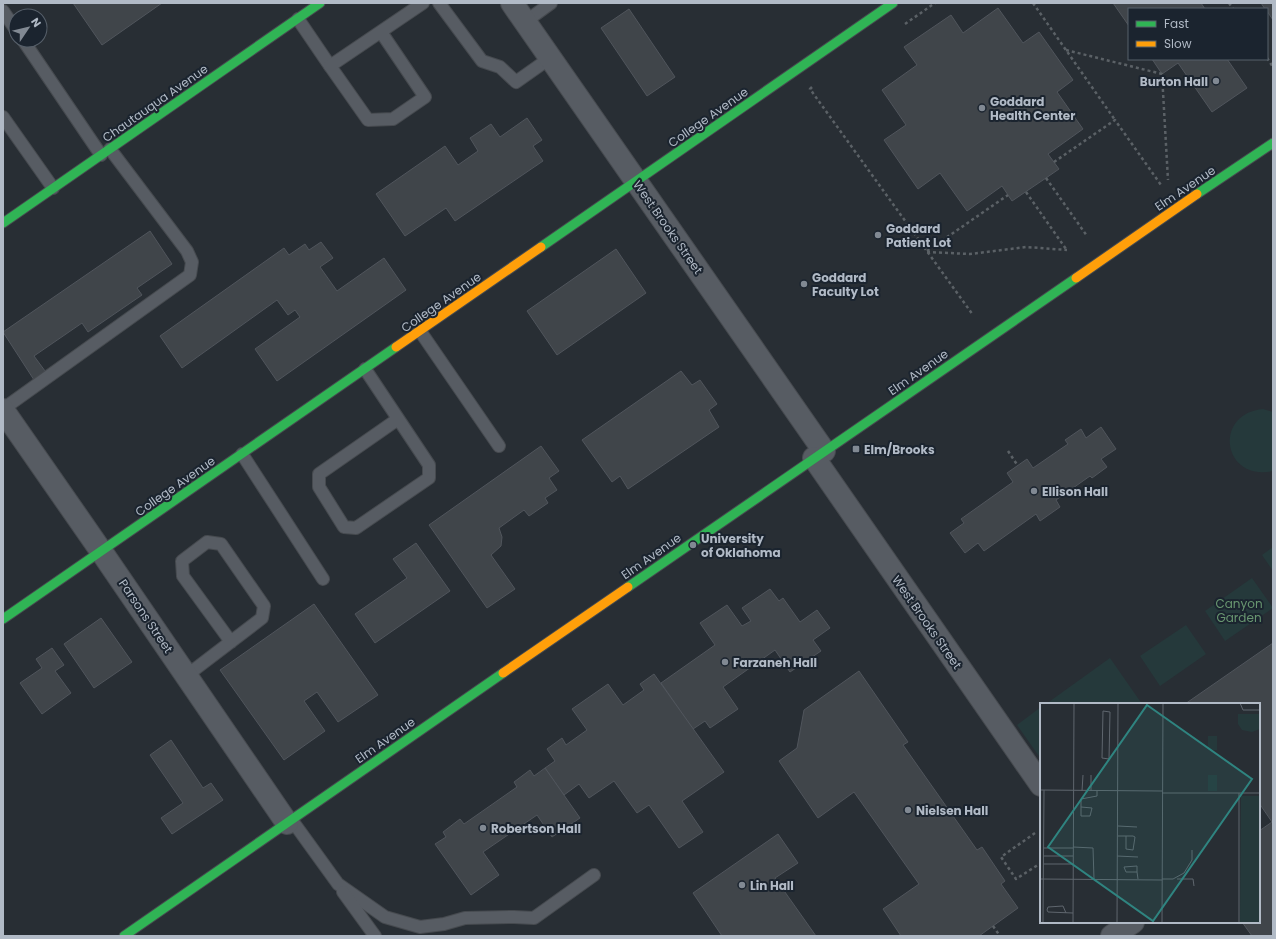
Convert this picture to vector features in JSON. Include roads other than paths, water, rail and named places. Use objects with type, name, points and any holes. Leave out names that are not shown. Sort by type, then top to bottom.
[{"type":"street","name":"Chautauqua Avenue","points":[[4,219],[106,152],[320,3]]},
{"type":"street","name":"West Brooks Street","points":[[512,3],[636,182],[1040,784]]},
{"type":"street","name":"College Avenue","points":[[3,620],[893,3]]},
{"type":"street","name":"Elm Avenue","points":[[124,936],[846,437],[1017,317],[1273,143]]},
{"type":"street","name":"Parsons Street","points":[[3,410],[186,676],[289,821]]},
{"type":"street","points":[[1112,936],[1132,923]]},
{"type":"street","points":[[1135,923],[1145,936]]},
{"type":"lane","points":[[330,66],[423,3]]},
{"type":"lane","points":[[439,3],[482,62],[500,67],[516,82],[550,58]]},
{"type":"lane","points":[[525,22],[551,3]]},
{"type":"lane","points":[[298,19],[368,120],[393,119],[425,97],[381,32]]},
{"type":"lane","points":[[3,410],[190,275],[192,262],[187,251],[106,152],[29,48]]},
{"type":"lane","points":[[3,116],[53,188]]},
{"type":"lane","points":[[420,331],[499,446]]},
{"type":"lane","points":[[365,369],[429,465],[429,478],[356,528],[344,526],[319,487],[319,474],[398,419]]},
{"type":"lane","points":[[242,454],[323,579]]},
{"type":"lane","points":[[186,676],[231,642],[262,618],[264,606],[221,544],[207,542],[182,560],[183,576],[231,642]]},
{"type":"lane","points":[[289,821],[338,884],[375,936]]},
{"type":"lane","points":[[338,884],[385,917],[420,926],[444,924],[466,918],[534,918],[594,875]]},
{"type":"place","name":"Burton Hall","points":[[1216,81]]},
{"type":"place","name":"Goddard Health Center","points":[[982,108]]},
{"type":"place","name":"Goddard Patient Lot","points":[[878,235]]},
{"type":"place","name":"Goddard Faculty Lot","points":[[804,284]]},
{"type":"place","name":"Elm/Brooks","points":[[856,449]]},
{"type":"place","name":"Ellison Hall","points":[[1034,491]]},
{"type":"place","name":"University of Oklahoma","points":[[693,545]]},
{"type":"place","name":"Farzaneh Hall","points":[[725,662]]},
{"type":"place","name":"Nielsen Hall","points":[[908,810]]},
{"type":"place","name":"Robertson Hall","points":[[483,828]]},
{"type":"place","name":"Lin Hall","points":[[742,885]]},
{"type":"park label","name":"Canyon Garden","points":[[1239,610]]}]
